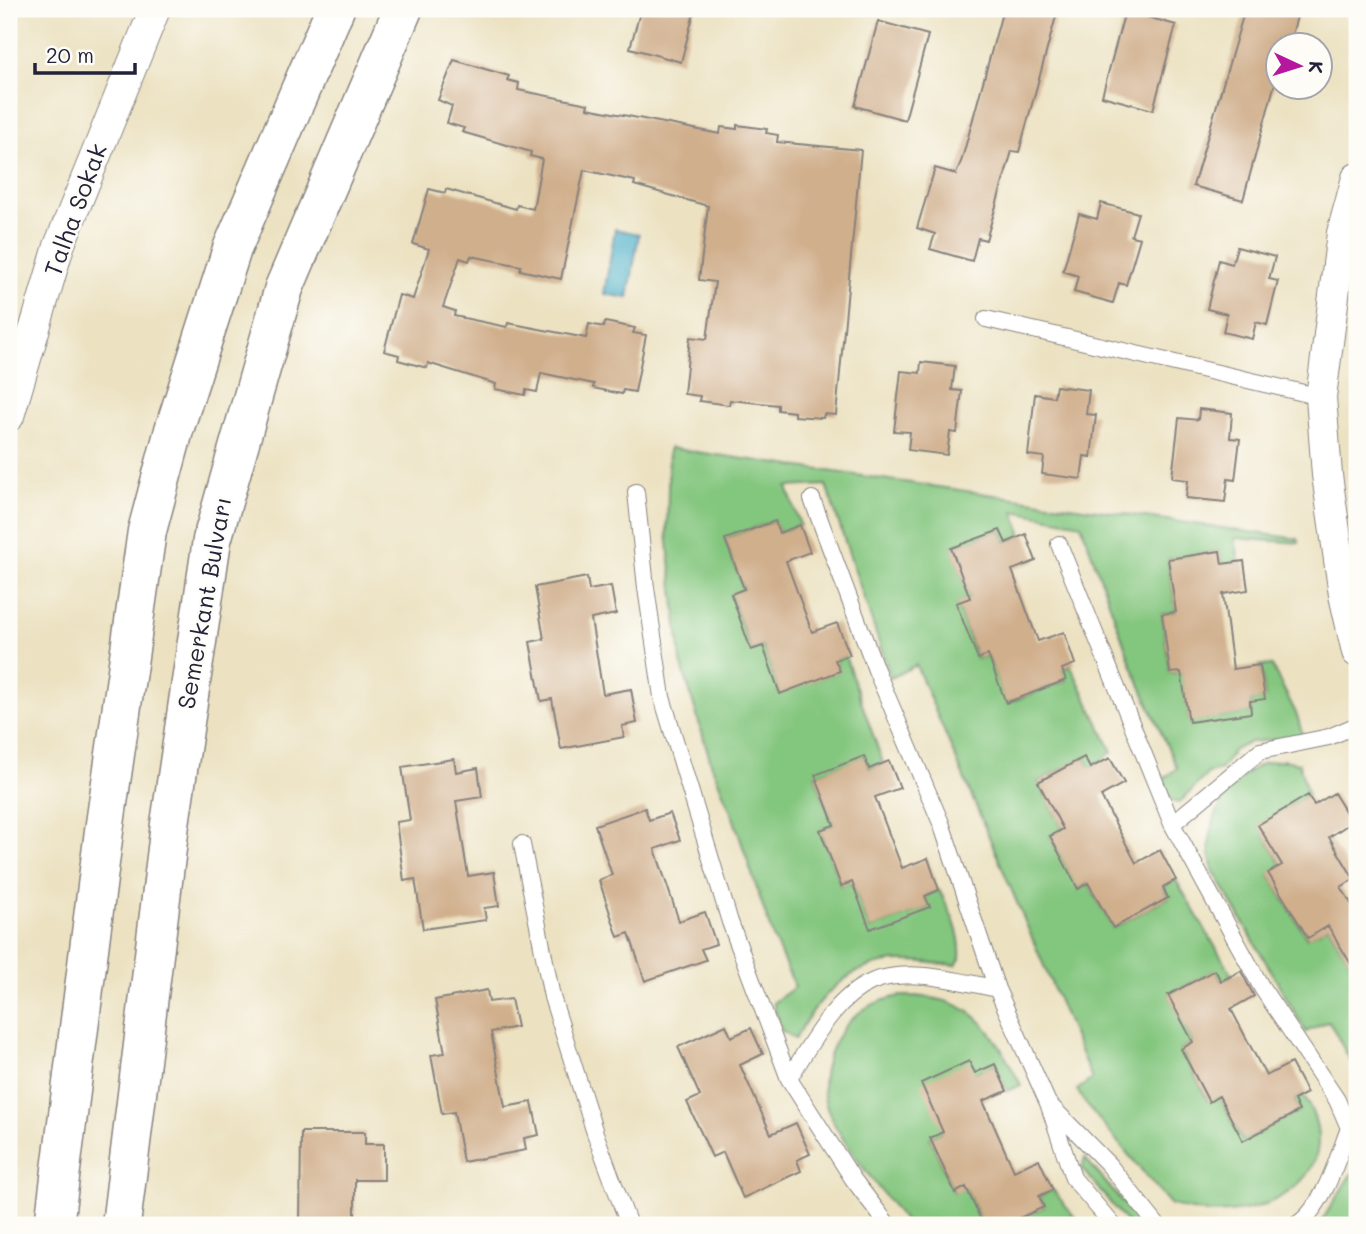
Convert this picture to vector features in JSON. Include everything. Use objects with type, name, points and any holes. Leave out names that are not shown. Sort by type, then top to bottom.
[{"type":"main road","points":[[54,1225],[103,831],[147,531],[174,430],[232,250],[335,9]]},
{"type":"main road","name":"Semerkant Bulvarı","points":[[121,1225],[172,810],[212,540],[284,288],[404,9]]},
{"type":"street","name":"Talha Sokak","points":[[9,416],[60,246],[155,9]]},
{"type":"street","points":[[1357,178],[1342,233],[1321,397],[1331,502],[1357,653]]},
{"type":"lane","points":[[986,319],[1321,397]]},
{"type":"lane","points":[[636,492],[646,588],[662,697],[730,922],[789,1079],[853,1179],[888,1225]]},
{"type":"lane","points":[[812,499],[876,670],[941,823],[997,989],[1048,1103],[1073,1178],[1113,1225]]},
{"type":"lane","points":[[1059,544],[1172,824],[1262,988],[1337,1100],[1353,1131],[1306,1219],[1296,1225]]},
{"type":"lane","points":[[1172,824],[1260,751],[1329,737],[1357,725]]},
{"type":"lane","points":[[522,844],[552,997],[595,1133],[629,1225]]},
{"type":"lane","points":[[789,1079],[834,1007],[862,986],[893,974],[932,974],[997,989]]},
{"type":"lane","points":[[1048,1103],[1109,1166],[1157,1225]]},
{"type":"green space","points":[[669,448],[1298,539],[1299,543],[1235,538],[1239,562],[1222,564],[1220,551],[1168,559],[1176,612],[1162,614],[1170,673],[1182,672],[1189,721],[1251,713],[1250,701],[1265,698],[1260,665],[1272,666],[1297,715],[1303,737],[1250,742],[1234,750],[1221,769],[1208,773],[1179,803],[1172,801],[1161,781],[1177,768],[1132,666],[1081,524],[1014,511],[1022,536],[1005,542],[1000,530],[952,548],[970,598],[957,604],[977,659],[988,655],[1007,703],[1066,681],[1062,669],[1071,666],[1112,752],[1090,768],[1084,757],[1038,782],[1063,829],[1050,836],[1079,889],[1088,883],[1113,928],[1168,898],[1163,887],[1176,880],[1232,975],[1221,981],[1215,970],[1169,995],[1193,1042],[1181,1049],[1208,1101],[1219,1096],[1243,1141],[1299,1111],[1294,1100],[1303,1095],[1316,1125],[1317,1152],[1306,1175],[1288,1193],[1262,1205],[1233,1212],[1201,1211],[1170,1204],[1085,1103],[1077,1090],[1092,1079],[916,665],[891,678],[826,485],[787,487],[800,525],[779,533],[774,521],[725,539],[744,589],[731,595],[751,650],[763,646],[780,693],[839,671],[835,660],[845,656],[883,763],[869,768],[864,757],[815,775],[834,825],[820,830],[841,886],[852,882],[870,929],[929,907],[925,896],[939,890],[957,932],[960,959],[956,965],[901,961],[866,968],[851,975],[825,996],[795,1039],[782,1031],[773,1003],[795,987],[773,937],[733,817],[712,766],[681,662],[667,533]]},
{"type":"green space","points":[[1284,760],[1299,763],[1308,795],[1259,825],[1282,865],[1269,874],[1307,938],[1328,926],[1353,967],[1357,964],[1357,1073],[1329,1021],[1306,1032],[1213,870],[1210,840],[1218,810],[1226,795],[1248,772],[1264,763]]},
{"type":"green space","points":[[901,996],[946,1001],[977,1018],[999,1046],[1021,1085],[1007,1091],[995,1064],[975,1073],[927,1081],[943,1132],[930,1138],[954,1192],[966,1187],[983,1225],[907,1225],[850,1150],[826,1105],[823,1088],[825,1070],[833,1045],[843,1029],[864,1009]]},
{"type":"green space","points":[[1085,1158],[1144,1225],[1129,1225],[1082,1169]]},
{"type":"green space","points":[[1357,1170],[1357,1225],[1319,1225],[1350,1176]]},
{"type":"green space","points":[[1053,1190],[1081,1225],[1004,1225],[1044,1207],[1039,1196]]},
{"type":"water","points":[[615,229],[639,234],[628,298],[604,294]]},
{"type":"building","points":[[641,9],[695,9],[681,62],[630,48]]},
{"type":"building","points":[[1003,9],[1058,9],[1019,152],[1012,151],[986,240],[978,238],[972,261],[930,249],[935,234],[917,228],[935,168],[956,174],[962,159]]},
{"type":"building","points":[[1245,9],[1299,9],[1293,32],[1264,32],[1264,102],[1270,102],[1243,200],[1193,186]]},
{"type":"building","points":[[1125,11],[1176,25],[1153,110],[1102,96]]},
{"type":"building","points":[[878,21],[928,35],[905,120],[855,106]]},
{"type":"building","points":[[454,60],[509,76],[507,80],[519,83],[518,90],[588,104],[587,108],[720,134],[721,127],[737,129],[737,125],[767,129],[766,133],[778,135],[777,142],[861,150],[836,415],[824,414],[823,418],[794,416],[794,412],[778,410],[778,405],[730,400],[729,405],[699,401],[700,396],[684,394],[690,337],[707,339],[715,282],[699,280],[708,206],[634,185],[635,181],[584,170],[561,279],[520,270],[521,266],[471,256],[469,261],[460,258],[443,307],[455,311],[454,316],[507,327],[508,323],[586,338],[589,324],[604,327],[605,322],[635,328],[633,333],[646,335],[635,392],[623,390],[622,394],[593,388],[594,384],[541,373],[537,392],[526,390],[525,395],[495,389],[496,384],[428,363],[427,368],[398,360],[399,355],[384,351],[399,295],[413,299],[429,249],[413,244],[429,189],[445,193],[446,189],[516,209],[517,205],[533,209],[542,159],[530,156],[531,152],[462,132],[464,128],[447,123],[452,106],[438,100]]},
{"type":"building","points":[[1101,203],[1138,213],[1131,236],[1140,238],[1126,285],[1119,283],[1113,303],[1074,292],[1078,276],[1063,271],[1079,214],[1097,219]]},
{"type":"building","points":[[1237,247],[1275,257],[1269,279],[1278,281],[1267,325],[1256,322],[1252,339],[1223,332],[1227,314],[1207,309],[1219,260],[1232,264]]},
{"type":"building","points":[[921,362],[955,366],[952,390],[962,391],[957,433],[950,432],[947,455],[908,450],[910,432],[894,431],[901,371],[920,373]]},
{"type":"building","points":[[1056,386],[1089,390],[1086,414],[1096,415],[1091,457],[1084,456],[1081,479],[1042,474],[1044,457],[1028,455],[1035,394],[1054,397]]},
{"type":"building","points":[[1199,409],[1232,413],[1230,438],[1240,439],[1235,480],[1228,479],[1225,502],[1186,498],[1188,480],[1172,478],[1179,418],[1198,420]]},
{"type":"building","points":[[775,521],[779,533],[800,525],[810,552],[786,561],[812,632],[837,623],[850,655],[835,660],[840,671],[780,694],[763,646],[751,650],[731,594],[744,589],[725,539]]},
{"type":"building","points":[[1000,530],[1006,543],[1026,534],[1036,561],[1012,570],[1038,641],[1064,632],[1075,664],[1062,669],[1066,680],[1006,703],[988,655],[978,659],[956,603],[970,598],[951,548]]},
{"type":"building","points":[[1220,551],[1222,564],[1244,561],[1248,590],[1223,594],[1233,669],[1260,665],[1265,699],[1250,701],[1251,713],[1189,722],[1181,672],[1170,673],[1162,614],[1176,612],[1168,559]]},
{"type":"building","points":[[587,577],[589,590],[611,586],[616,614],[591,619],[603,694],[631,689],[637,723],[622,726],[624,737],[561,749],[552,699],[541,701],[530,642],[544,639],[535,587]]},
{"type":"building","points":[[864,756],[869,769],[889,761],[900,788],[875,797],[902,868],[928,858],[939,890],[925,896],[930,907],[870,929],[852,882],[841,886],[820,830],[834,825],[815,775]]},
{"type":"building","points":[[1084,757],[1090,768],[1110,758],[1124,783],[1101,796],[1136,863],[1160,850],[1176,880],[1163,887],[1168,898],[1113,928],[1088,883],[1078,889],[1050,836],[1063,829],[1038,782]]},
{"type":"building","points":[[454,759],[456,772],[478,768],[482,797],[456,801],[468,876],[494,872],[499,906],[484,908],[486,920],[423,929],[415,879],[404,881],[396,822],[410,820],[402,767]]},
{"type":"building","points":[[1334,793],[1352,822],[1329,837],[1354,879],[1341,887],[1357,913],[1357,974],[1328,926],[1308,938],[1268,873],[1282,865],[1258,825],[1308,795],[1314,805]]},
{"type":"building","points":[[645,808],[649,820],[670,813],[680,840],[655,849],[679,921],[705,912],[716,944],[701,949],[706,960],[645,981],[629,933],[618,937],[599,880],[612,875],[595,825]]},
{"type":"building","points":[[1215,970],[1221,981],[1241,971],[1254,996],[1231,1009],[1266,1076],[1291,1063],[1307,1093],[1294,1100],[1299,1111],[1243,1141],[1219,1096],[1209,1102],[1181,1049],[1193,1042],[1168,995]]},
{"type":"building","points":[[487,990],[489,1002],[511,999],[517,1027],[491,1032],[505,1107],[532,1102],[539,1135],[524,1138],[526,1150],[463,1162],[454,1112],[442,1114],[431,1055],[445,1053],[435,1000]]},
{"type":"building","points":[[726,1025],[731,1037],[751,1028],[763,1054],[740,1065],[771,1134],[796,1123],[810,1154],[797,1160],[801,1171],[743,1198],[723,1152],[712,1157],[687,1102],[700,1096],[678,1047]]},
{"type":"building","points":[[969,1061],[975,1073],[995,1064],[1007,1091],[983,1101],[1014,1171],[1039,1159],[1053,1190],[1039,1196],[1044,1207],[1004,1225],[983,1225],[966,1187],[955,1193],[930,1138],[943,1132],[921,1083]]},
{"type":"building","points":[[301,1132],[365,1132],[365,1144],[384,1144],[384,1180],[355,1180],[355,1225],[300,1225]]}]
